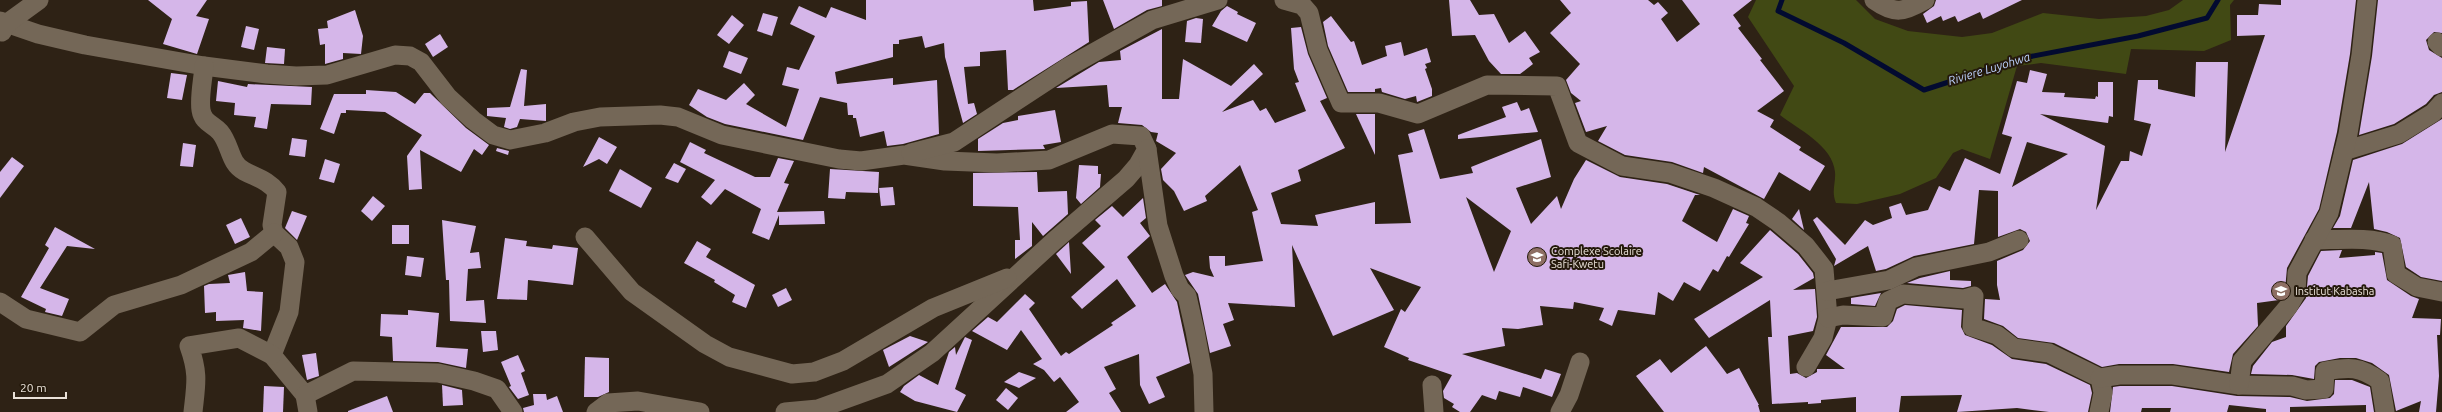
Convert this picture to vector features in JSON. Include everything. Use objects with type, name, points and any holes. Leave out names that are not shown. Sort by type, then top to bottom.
[{"type":"street","points":[[2,27],[39,0]]},
{"type":"street","points":[[2,27],[85,45],[204,66],[274,74],[312,75],[343,71],[395,55],[410,56],[421,62],[448,97],[473,120],[493,135],[510,140],[545,133],[574,122],[600,117],[660,115],[678,117],[722,135],[839,159],[861,161],[904,155],[954,142],[1068,67],[1152,20],[1218,0]]},
{"type":"street","points":[[1284,0],[1302,5],[1309,13],[1318,50],[1341,103],[1379,102],[1418,114],[1487,86],[1557,86],[1578,143],[1622,166],[1670,173],[1714,188],[1756,207],[1778,222],[1806,246],[1824,268],[1828,318],[1823,338],[1806,366]]},
{"type":"street","points":[[1874,0],[1886,9],[1904,11],[1925,0]]},
{"type":"street","points":[[2239,385],[2242,361],[2288,307],[2296,293],[2297,273],[2329,213],[2344,151],[2361,55],[2367,0]]},
{"type":"street","points":[[204,66],[201,110],[208,124],[220,131],[228,144],[234,162],[244,171],[271,184],[277,192],[272,225],[274,233],[289,247],[295,262],[289,312],[272,355]]},
{"type":"street","points":[[2344,151],[2399,134],[2433,114],[2442,103]]},
{"type":"street","points":[[904,155],[945,161],[982,162],[1049,160],[1112,134],[1141,136],[1147,149],[1158,226],[1174,276],[1180,289],[1187,296],[1195,330],[1203,374],[1204,412]]},
{"type":"street","points":[[784,412],[818,409],[887,384],[932,353],[1126,179],[1138,165],[1147,149]]},
{"type":"street","points":[[0,302],[26,319],[80,332],[114,305],[181,285],[251,252],[274,233]]},
{"type":"street","points":[[585,237],[632,292],[705,344],[729,357],[792,374],[814,372],[843,361],[933,308],[1020,273]]},
{"type":"street","points":[[1827,291],[1890,280],[1916,267],[1989,252],[2019,240]]},
{"type":"street","points":[[2314,240],[2361,240],[2388,244],[2392,246],[2396,274],[2417,287],[2442,292]]},
{"type":"street","points":[[1828,318],[1843,315],[1883,317],[1888,301],[1903,294],[1964,299],[1974,296],[1972,327],[1997,335],[2014,348],[2049,353],[2100,378],[2119,375],[2173,375],[2239,385],[2292,386],[2306,390],[2324,389],[2325,371],[2353,368],[2366,370],[2380,381],[2385,412]]},
{"type":"street","points":[[193,412],[198,384],[196,364],[189,346],[239,338],[272,355],[307,404],[353,371],[438,373],[474,381],[497,389],[513,412]]},
{"type":"street","points":[[1560,412],[1569,395],[1580,362]]},
{"type":"street","points":[[2099,412],[2103,393],[2100,378]]},
{"type":"street","points":[[1432,385],[1434,412]]},
{"type":"street","points":[[596,412],[608,403],[638,401],[700,412]]},
{"type":"green space","points":[[1756,0],[1856,0],[1875,19],[1908,31],[1962,37],[1992,33],[2043,13],[2099,19],[2146,16],[2169,10],[2183,0],[2234,0],[2230,5],[2231,40],[2204,51],[2131,49],[2126,74],[2041,63],[2017,66],[1990,159],[1962,149],[1953,153],[1936,178],[1900,194],[1857,204],[1836,203],[1834,191],[1835,172],[1833,163],[1828,154],[1814,139],[1780,115],[1794,86],[1748,17]]},
{"type":"building","points":[[148,0],[207,0],[196,16],[209,19],[197,54],[163,44],[172,19]]},
{"type":"building","points":[[866,0],[1033,0],[1034,11],[1071,6],[1071,2],[1087,1],[1089,42],[1013,90],[1008,90],[1006,50],[980,52],[980,66],[964,67],[968,104],[974,103],[977,114],[963,123],[945,57],[944,43],[925,48],[922,36],[899,40],[899,44],[893,44],[893,57],[835,72],[837,84],[893,78],[893,85],[937,80],[939,134],[903,144],[887,146],[884,131],[860,137],[856,118],[853,118],[853,115],[848,115],[847,103],[820,97],[803,140],[725,124],[707,117],[689,105],[698,89],[726,100],[744,83],[755,95],[746,104],[786,127],[799,89],[782,85],[787,67],[799,70],[815,36],[790,24],[799,6],[826,18],[831,7],[866,20]]},
{"type":"building","points":[[1103,0],[1162,0],[1162,6],[1147,10],[1114,29]]},
{"type":"building","points":[[1449,0],[1470,0],[1479,15],[1494,14],[1509,43],[1525,31],[1540,52],[1529,58],[1533,64],[1520,74],[1501,74],[1489,61],[1475,35],[1452,36]]},
{"type":"building","points":[[1560,0],[1648,0],[1654,5],[1658,2],[1668,13],[1661,19],[1677,42],[1700,24],[1682,0],[1752,0],[1733,15],[1741,26],[1738,28],[1784,91],[1757,111],[1774,120],[1770,127],[1801,147],[1799,150],[1825,166],[1810,191],[1779,172],[1764,199],[1704,167],[1703,173],[1672,162],[1625,155],[1598,141],[1607,126],[1586,132],[1575,103],[1581,101],[1571,93],[1566,80],[1580,64],[1550,33],[1571,13]]},
{"type":"building","points":[[1936,0],[2022,0],[1983,19],[1980,12],[1958,22],[1955,16],[1943,21],[1941,16],[1927,23],[1923,14],[1934,6]]},
{"type":"building","points":[[2281,0],[2356,0],[2350,54],[2337,132],[2319,209],[2287,268],[2285,290],[2279,300],[2257,303],[2258,326],[2233,354],[2229,372],[2173,364],[2119,364],[2102,367],[2054,343],[2018,338],[2003,326],[1984,319],[1985,299],[2000,300],[1997,285],[1997,261],[2023,250],[2030,241],[2026,232],[2020,229],[1998,237],[1998,191],[1979,190],[1974,244],[1914,256],[1886,269],[1876,271],[1868,246],[1834,266],[1836,259],[1813,220],[1817,217],[1845,245],[1865,220],[1873,225],[1892,218],[1889,207],[1901,203],[1906,215],[1928,210],[1939,186],[1950,191],[1965,158],[2000,174],[2012,137],[2002,134],[2017,81],[2027,83],[2030,70],[2047,74],[2042,92],[2065,93],[2064,97],[2095,99],[2096,96],[2098,97],[2098,82],[2113,82],[2113,117],[2109,116],[2108,123],[2040,114],[2105,146],[2096,210],[2121,161],[2129,161],[2130,151],[2142,156],[2151,124],[2134,120],[2138,80],[2158,80],[2158,89],[2195,97],[2196,62],[2228,62],[2225,152],[2265,35],[2237,36],[2237,15],[2258,15],[2259,4],[2281,5]],"holes":[[[2027,142],[2068,154],[2012,187]]]},
{"type":"building","points":[[2378,0],[2442,0],[2442,33],[2434,32],[2426,40],[2429,50],[2442,58],[2442,92],[2434,95],[2426,104],[2394,124],[2359,135],[2372,56]]},
{"type":"building","points":[[1227,6],[1238,12],[1237,14],[1256,23],[1247,42],[1212,26],[1221,11]]},
{"type":"building","points":[[355,10],[363,36],[361,54],[343,53],[343,59],[325,64],[325,44],[320,45],[318,29],[328,28],[327,21]]},
{"type":"building","points":[[763,13],[778,17],[772,36],[757,31]]},
{"type":"building","points":[[732,15],[744,25],[729,44],[717,35]]},
{"type":"building","points":[[1331,16],[1351,42],[1354,41],[1362,65],[1387,56],[1385,46],[1401,42],[1404,56],[1427,48],[1431,62],[1425,64],[1427,68],[1425,69],[1432,89],[1432,96],[1417,102],[1416,96],[1405,99],[1382,92],[1381,88],[1375,89],[1375,92],[1348,92],[1328,46],[1323,22]]},
{"type":"building","points":[[1196,18],[1203,19],[1201,43],[1185,42],[1187,21]]},
{"type":"building","points":[[246,26],[259,29],[254,50],[241,47]]},
{"type":"building","points":[[1301,27],[1308,54],[1327,98],[1320,101],[1345,148],[1298,170],[1301,181],[1271,193],[1281,224],[1318,226],[1315,215],[1375,202],[1375,224],[1411,223],[1398,155],[1413,152],[1408,134],[1424,129],[1440,179],[1473,173],[1471,167],[1541,139],[1551,177],[1516,188],[1531,224],[1557,196],[1561,209],[1574,179],[1586,160],[1620,177],[1667,184],[1700,195],[1695,195],[1682,221],[1717,242],[1733,209],[1749,216],[1746,223],[1749,224],[1729,257],[1727,256],[1718,272],[1713,269],[1700,291],[1684,282],[1673,301],[1658,292],[1655,315],[1618,310],[1612,326],[1599,320],[1604,308],[1574,302],[1573,309],[1540,306],[1543,325],[1518,329],[1502,328],[1505,346],[1462,354],[1541,379],[1545,369],[1561,374],[1552,397],[1523,387],[1520,397],[1499,391],[1496,400],[1482,395],[1470,412],[1460,412],[1452,407],[1454,404],[1444,398],[1443,391],[1452,375],[1408,360],[1409,358],[1384,347],[1401,309],[1405,312],[1421,287],[1370,268],[1394,310],[1333,336],[1292,245],[1295,307],[1228,303],[1234,320],[1223,324],[1231,346],[1210,353],[1198,294],[1185,275],[1193,272],[1214,277],[1210,268],[1209,256],[1225,256],[1225,266],[1263,261],[1252,212],[1258,210],[1240,165],[1205,196],[1207,201],[1184,211],[1174,191],[1163,180],[1161,169],[1176,153],[1156,141],[1158,133],[1151,132],[1142,125],[1118,123],[1122,107],[1109,107],[1107,85],[1056,88],[1099,62],[1121,60],[1120,51],[1162,29],[1162,99],[1179,99],[1183,59],[1231,86],[1254,64],[1263,74],[1222,112],[1253,100],[1260,111],[1266,108],[1275,123],[1306,111],[1295,83],[1299,82],[1294,69],[1291,28]],"holes":[[[1466,197],[1511,231],[1494,272]]]},
{"type":"building","points":[[440,34],[448,47],[433,57],[425,44]]},
{"type":"building","points":[[267,47],[285,49],[284,64],[265,63]]},
{"type":"building","points":[[729,51],[748,58],[741,74],[723,67]]},
{"type":"building","points":[[521,69],[527,70],[524,106],[546,104],[546,121],[520,119],[517,127],[510,129],[504,127],[506,118],[487,116],[487,108],[510,107]]},
{"type":"building","points":[[171,73],[187,75],[182,100],[167,98]]},
{"type":"building","points":[[218,81],[247,87],[248,84],[312,87],[311,105],[271,104],[267,129],[254,127],[256,117],[234,115],[235,103],[216,101]]},
{"type":"building","points":[[366,90],[396,92],[415,104],[424,93],[430,93],[466,128],[489,145],[482,155],[474,149],[461,172],[420,150],[422,189],[409,190],[407,156],[422,135],[385,112],[346,110],[346,113],[341,113],[334,134],[320,129],[334,94],[366,94]]},
{"type":"building","points":[[1517,102],[1521,111],[1529,108],[1538,132],[1458,139],[1458,135],[1506,117],[1502,107]]},
{"type":"building","points":[[1055,110],[1061,142],[1043,145],[1045,149],[978,151],[978,139],[1003,123],[1018,120],[1018,116]]},
{"type":"building","points":[[1356,114],[1375,114],[1375,155]]},
{"type":"building","points":[[2442,119],[2442,281],[2421,277],[2406,267],[2400,238],[2387,232],[2374,229],[2369,182],[2351,228],[2333,228],[2340,216],[2353,160],[2402,144]]},
{"type":"building","points":[[599,137],[617,147],[607,164],[599,159],[583,167]]},
{"type":"building","points":[[292,138],[307,140],[305,157],[289,155]]},
{"type":"building","points":[[690,142],[706,150],[704,153],[755,177],[770,177],[778,158],[794,161],[784,183],[789,184],[777,212],[824,211],[825,224],[779,225],[779,215],[769,240],[752,233],[761,209],[725,189],[711,205],[701,197],[715,180],[680,162]]},
{"type":"building","points":[[183,143],[196,145],[193,167],[180,166]]},
{"type":"building","points":[[497,148],[509,151],[508,155],[496,151]]},
{"type":"building","points":[[12,157],[24,166],[0,198],[0,172]]},
{"type":"building","points":[[325,159],[340,164],[334,183],[319,179]]},
{"type":"building","points":[[674,163],[686,169],[678,183],[665,178]]},
{"type":"building","points":[[1079,165],[1098,166],[1098,174],[1101,174],[1100,187],[1081,204],[1076,198]]},
{"type":"building","points":[[620,169],[652,188],[641,208],[609,191]]},
{"type":"building","points":[[830,169],[879,172],[878,193],[846,192],[845,199],[828,198]]},
{"type":"building","points":[[1037,172],[1038,192],[1067,191],[1068,214],[1043,236],[1032,222],[1032,246],[1015,259],[1015,240],[1020,240],[1018,207],[973,206],[973,173]]},
{"type":"building","points":[[893,187],[895,205],[881,206],[879,188]]},
{"type":"building","points":[[373,196],[385,206],[372,221],[361,211]]},
{"type":"building","points":[[1143,198],[1146,218],[1140,223],[1150,236],[1127,257],[1152,293],[1165,284],[1177,302],[1190,363],[1156,377],[1165,397],[1149,404],[1140,385],[1139,354],[1104,367],[1116,389],[1109,393],[1121,412],[1066,412],[1079,402],[1060,377],[1054,382],[1044,370],[1033,364],[1042,359],[1021,330],[1007,350],[972,331],[988,317],[997,322],[1025,294],[1035,303],[1029,309],[1061,356],[1066,352],[1069,354],[1113,325],[1111,323],[1136,306],[1117,279],[1082,309],[1071,297],[1105,267],[1082,243],[1101,226],[1095,220],[1112,206],[1123,217]]},
{"type":"building","points":[[1799,209],[1804,230],[1792,219]]},
{"type":"building","points":[[292,211],[307,216],[297,240],[285,228]]},
{"type":"building","points":[[241,218],[250,237],[235,244],[226,225]]},
{"type":"building","points":[[442,220],[476,226],[470,253],[479,252],[481,268],[468,269],[466,301],[484,300],[486,323],[450,321],[449,280],[446,280]]},
{"type":"building","points":[[392,225],[409,225],[409,244],[392,244]]},
{"type":"building","points":[[55,227],[95,249],[67,246],[40,288],[69,299],[62,316],[45,312],[46,309],[21,297],[49,248],[45,245]]},
{"type":"building","points":[[1770,230],[1798,254],[1813,273],[1814,278],[1793,290],[1815,289],[1817,317],[1813,331],[1788,336],[1790,374],[1797,373],[1806,378],[1817,372],[1817,369],[1845,369],[1826,355],[1841,327],[1887,327],[1893,321],[1897,309],[1905,305],[1962,310],[1961,327],[1965,335],[1992,345],[2012,359],[2046,364],[2090,385],[2092,393],[2088,412],[2049,412],[2017,408],[1957,412],[1962,395],[1901,396],[1899,412],[1856,412],[1856,397],[1821,400],[1821,403],[1808,404],[1808,402],[1772,404],[1768,337],[1772,337],[1770,300],[1709,338],[1694,319],[1763,277],[1740,263]]},
{"type":"building","points":[[505,238],[527,241],[526,246],[552,249],[553,245],[578,248],[573,285],[528,280],[527,300],[497,299]]},
{"type":"building","points":[[697,241],[711,249],[706,257],[755,285],[746,308],[732,302],[735,295],[714,282],[715,280],[684,263]]},
{"type":"building","points":[[1069,242],[1071,274],[1056,254]]},
{"type":"building","points":[[2342,250],[2339,258],[2375,255],[2375,252],[2382,253],[2387,280],[2411,296],[2419,299],[2412,318],[2441,319],[2440,335],[2437,335],[2439,376],[2436,412],[2419,412],[2421,401],[2396,411],[2389,375],[2372,363],[2356,358],[2340,358],[2319,362],[2315,366],[2314,379],[2292,375],[2251,374],[2253,366],[2272,342],[2286,337],[2286,326],[2306,298],[2308,276],[2321,251]]},
{"type":"building","points":[[407,256],[424,258],[421,277],[405,275]]},
{"type":"building","points":[[1950,271],[1950,280],[1971,281],[1971,286],[1963,288],[1907,283],[1920,278]]},
{"type":"building","points":[[245,272],[247,291],[263,292],[261,331],[243,328],[244,320],[216,321],[216,312],[205,313],[204,286],[209,284],[230,283],[228,275]]},
{"type":"building","points":[[786,288],[792,300],[778,307],[772,295]]},
{"type":"building","points":[[1881,293],[1875,306],[1851,304],[1851,298]]},
{"type":"building","points":[[408,310],[439,313],[436,347],[468,349],[466,368],[438,362],[393,361],[392,337],[380,336],[381,314],[408,315]]},
{"type":"building","points":[[481,331],[496,331],[498,350],[483,352]]},
{"type":"building","points":[[910,336],[928,342],[889,367],[883,350]]},
{"type":"building","points":[[965,337],[972,340],[955,389],[966,395],[957,412],[915,401],[900,392],[904,386],[919,375],[938,385],[949,352],[955,347],[956,355]]},
{"type":"building","points":[[1706,346],[1727,374],[1739,368],[1759,405],[1760,412],[1664,412],[1636,376],[1660,359],[1671,373]]},
{"type":"building","points":[[316,353],[319,376],[307,380],[302,355]]},
{"type":"building","points":[[518,355],[525,371],[521,373],[529,395],[518,399],[509,387],[511,386],[501,362]]},
{"type":"building","points":[[585,357],[609,358],[609,392],[598,397],[584,397]]},
{"type":"building","points":[[1019,372],[1036,378],[1019,388],[1004,382]]},
{"type":"building","points":[[2335,380],[2352,380],[2370,387],[2374,412],[2366,412],[2366,405],[2290,407],[2290,412],[2266,412],[2266,409],[2229,405],[2227,412],[2170,412],[2171,408],[2142,408],[2141,412],[2110,412],[2113,387],[2120,386],[2172,386],[2237,396],[2290,397],[2307,401],[2330,398],[2334,394]]},
{"type":"building","points":[[442,385],[462,390],[463,405],[443,406]]},
{"type":"building","points":[[264,386],[284,387],[283,412],[263,412]]},
{"type":"building","points":[[1006,388],[1018,398],[1008,410],[996,400]]},
{"type":"building","points":[[533,394],[546,394],[547,400],[557,396],[563,412],[524,412],[523,408],[534,405]]},
{"type":"building","points":[[387,396],[393,412],[348,412],[348,411]]},
{"type":"waterway","name":"Riviere Luyohwa","points":[[1782,0],[1778,11],[1844,43],[1924,90],[2023,58],[2138,36],[2207,18],[2218,0]]},
{"type":"place","name":"Complexe Scolaire Safi-Kwetu","points":[[1537,257]]},
{"type":"place","name":"Institut Kabasha","points":[[2281,291]]}]
